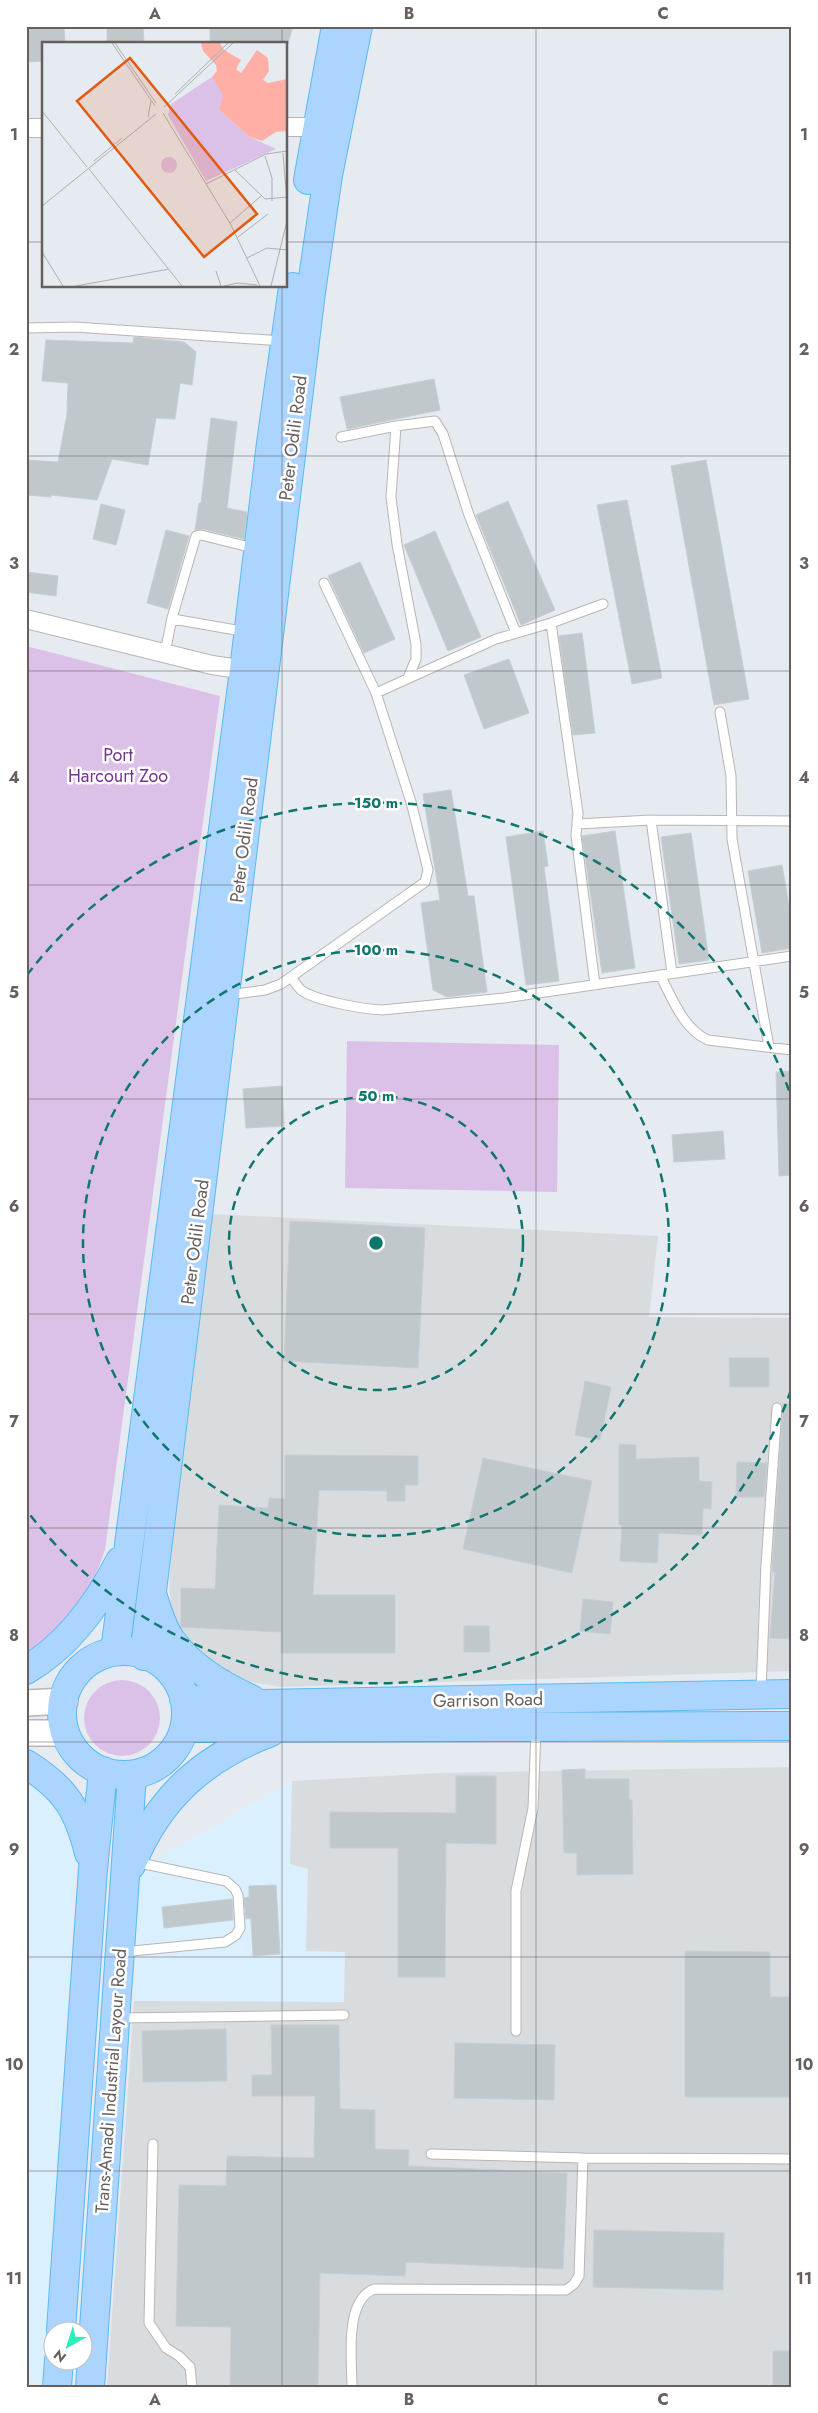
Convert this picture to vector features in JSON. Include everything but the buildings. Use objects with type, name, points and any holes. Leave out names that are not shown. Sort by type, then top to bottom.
[{"type":"main road","name":"Peter Odili Road","points":[[144,1656],[225,995],[254,672],[248,632],[286,341],[317,127],[336,26]]},
{"type":"main road","name":"Peter Odili Road","points":[[115,1651],[254,672],[328,175],[358,26]]},
{"type":"main road","points":[[26,1670],[39,1663],[69,1636],[102,1595],[129,1544]]},
{"type":"main road","points":[[151,1591],[162,1622],[171,1640],[187,1658],[224,1686],[262,1704]]},
{"type":"main road","points":[[115,1651],[144,1656],[158,1662],[174,1676],[184,1699],[186,1728],[172,1754],[157,1766],[132,1775],[102,1771],[85,1760],[64,1733],[63,1709],[68,1688],[80,1671],[97,1658],[115,1651]]},
{"type":"main road","name":"Garrison Road","points":[[184,1699],[262,1704],[792,1694]]},
{"type":"main road","points":[[26,1703],[65,1700]]},
{"type":"main road","name":"Garrison Road","points":[[186,1728],[792,1726]]},
{"type":"main road","points":[[128,1868],[154,1819],[180,1787],[212,1760],[249,1740],[282,1728]]},
{"type":"main road","points":[[26,1733],[64,1733]]},
{"type":"main road","points":[[26,1764],[45,1776],[64,1794],[76,1810],[93,1869]]},
{"type":"main road","name":"Trans-Amadi Industrial Layour Road","points":[[62,2320],[93,1869],[102,1771]]},
{"type":"main road","name":"Trans-Amadi Industrial Layour Road","points":[[90,2387],[114,2018],[128,1868],[132,1775]]},
{"type":"main road","points":[[57,2387],[58,2370]]},
{"type":"street","points":[[288,127],[317,127]]},
{"type":"street","points":[[26,128],[42,128]]},
{"type":"street","points":[[26,619],[165,653],[254,672]]},
{"type":"lane","points":[[26,328],[75,327],[286,341]]},
{"type":"lane","points":[[341,437],[396,426],[435,421],[440,428],[469,516],[516,633]]},
{"type":"lane","points":[[396,426],[391,497],[397,544],[416,644],[416,659],[408,678]]},
{"type":"lane","points":[[165,653],[172,618],[196,536],[201,535],[258,549]]},
{"type":"lane","points":[[225,995],[266,990],[291,978],[426,882],[428,870],[411,802],[376,693],[324,583]]},
{"type":"lane","points":[[376,693],[496,639],[551,623],[603,604]]},
{"type":"lane","points":[[173,619],[248,632]]},
{"type":"lane","points":[[551,623],[576,794],[578,824],[576,835],[595,984]]},
{"type":"lane","points":[[720,712],[731,776],[732,839],[769,1047]]},
{"type":"lane","points":[[578,824],[651,820],[732,823],[792,822]]},
{"type":"lane","points":[[651,820],[672,973]]},
{"type":"lane","points":[[291,978],[300,989],[309,994],[363,1009],[382,1010],[504,998],[792,956]]},
{"type":"lane","points":[[660,975],[689,1026],[697,1036],[708,1040],[792,1050]]},
{"type":"lane","points":[[761,1695],[766,1565],[777,1408]]},
{"type":"lane","points":[[516,2031],[516,1891],[533,1808],[536,1728]]},
{"type":"lane","points":[[119,1952],[224,1942],[236,1935],[240,1928],[238,1895],[226,1881],[128,1868]]},
{"type":"lane","points":[[114,2018],[344,2015]]},
{"type":"lane","points":[[153,2144],[149,2322],[166,2348],[179,2356],[190,2368],[192,2387]]},
{"type":"lane","points":[[431,2154],[582,2158],[792,2159]]},
{"type":"lane","points":[[352,2387],[353,2319],[358,2303],[365,2293],[374,2289],[566,2290],[574,2284],[579,2276],[582,2158]]},
{"type":"shaded area","points":[[212,1214],[658,1236],[649,1317],[792,1318],[792,1671],[280,1687],[253,1682],[228,1674],[212,1664],[178,1632],[173,1617],[169,1588],[172,1544]]},
{"type":"shaded area","points":[[792,1767],[792,2387],[107,2387],[134,2001],[344,2002],[345,1952],[306,1951],[308,1869],[290,1864],[292,1781],[440,1773]]},
{"type":"shaded area","points":[[26,1775],[60,1805],[77,1850],[48,2320],[42,2320],[42,2370],[45,2370],[44,2382],[26,2382]]},
{"type":"shaded area","points":[[292,1781],[290,1863],[308,1869],[306,1951],[345,1952],[344,2002],[134,2001],[139,1880],[144,1872],[155,1860]]},
{"type":"green space","name":"Port Harcourt Zoo","points":[[26,646],[220,696],[105,1550],[89,1594],[41,1646],[26,1654]]},
{"type":"green space","points":[[347,1041],[559,1045],[557,1192],[345,1188]]},
{"type":"green space","points":[[122,1680],[136,1683],[149,1691],[157,1704],[160,1718],[157,1732],[149,1745],[136,1753],[122,1756],[108,1753],[95,1745],[87,1732],[84,1718],[87,1704],[95,1691],[108,1683]]}]
